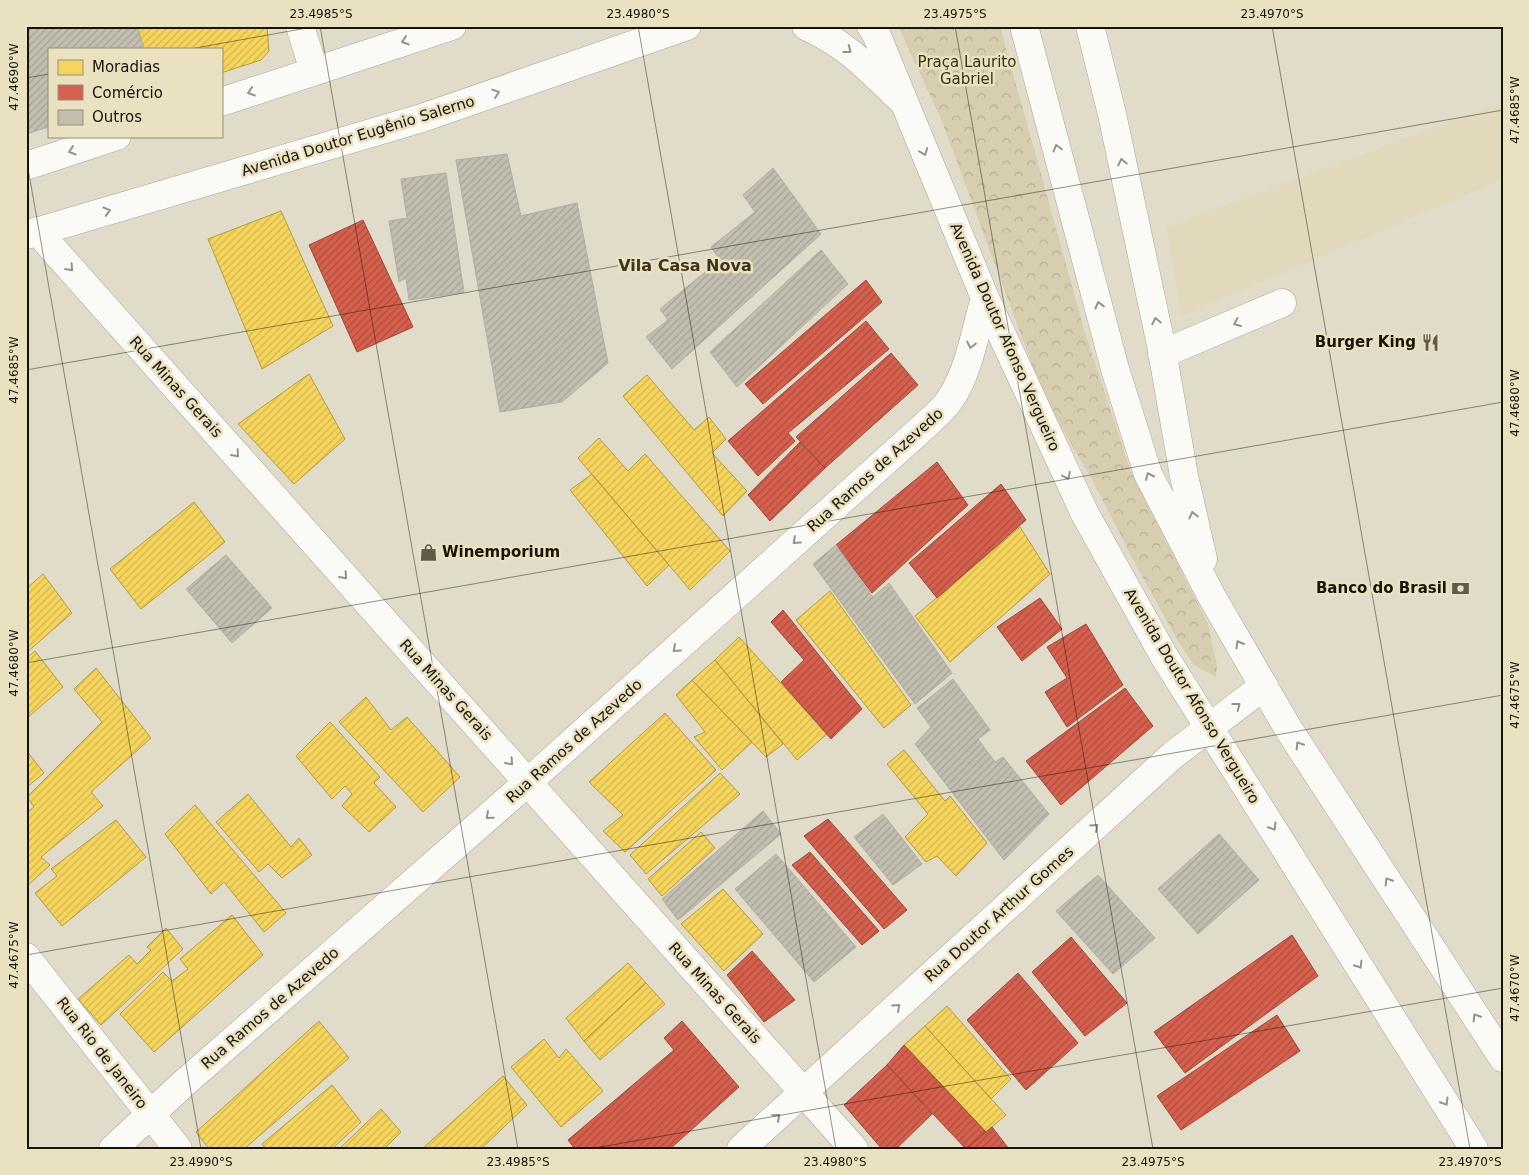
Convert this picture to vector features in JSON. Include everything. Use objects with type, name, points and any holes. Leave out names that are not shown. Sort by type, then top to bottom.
[{"type":"main road","points":[[300,26],[314,71]]},
{"type":"main road","points":[[222,102],[452,26]]},
{"type":"main road","name":"Avenida Doutor Eugênio Salerno","points":[[32,233],[422,118],[687,26]]},
{"type":"main road","points":[[806,26],[832,38],[853,54],[907,106]]},
{"type":"main road","points":[[1024,26],[1115,369],[1148,474],[1212,596],[1289,730],[1503,1058]]},
{"type":"main road","points":[[1090,26],[1112,114],[1162,354],[1184,476],[1212,596]]},
{"type":"main road","name":"Avenida Doutor Afonso Vergueiro","points":[[874,29],[984,298],[1085,514],[1164,656],[1210,726],[1474,1149]]},
{"type":"main road","points":[[26,166],[111,138]]},
{"type":"main road","name":"Rua Minas Gerais","points":[[32,233],[528,782],[854,1149]]},
{"type":"main road","name":"Rua Ramos de Azevedo","points":[[113,1149],[182,1085],[528,782],[930,421],[951,399],[968,360],[984,298]]},
{"type":"main road","points":[[1162,354],[1282,303]]},
{"type":"main road","name":"Rua Doutor Arthur Gomes","points":[[740,1149],[804,1093],[1173,755],[1264,686]]},
{"type":"main road","name":"Rua Rio de Janeiro","points":[[26,957],[178,1149]]},
{"type":"shaded area","points":[[1503,102],[1503,179],[1182,316],[1166,227]]},
{"type":"green space","name":"Praça Laurito Gabriel","points":[[898,26],[1000,26],[1085,333],[1131,472],[1208,624],[1217,665],[1216,677],[1194,665],[1178,641],[1138,569],[1094,483],[1044,397],[941,119]]},
{"type":"building: Moradias","points":[[137,26],[267,26],[269,51],[261,60],[222,73],[222,48],[144,48]]},
{"type":"building: Moradias","points":[[281,211],[333,326],[262,369],[208,239]]},
{"type":"building: Moradias","points":[[309,374],[345,439],[294,484],[238,424]]},
{"type":"building: Moradias","points":[[647,375],[694,430],[709,417],[726,439],[712,453],[747,491],[723,516],[623,396]]},
{"type":"building: Moradias","points":[[599,438],[628,471],[645,454],[730,551],[690,590],[578,458]]},
{"type":"building: Moradias","points":[[592,474],[669,565],[647,586],[570,490]]},
{"type":"building: Moradias","points":[[194,502],[225,542],[141,609],[110,569]]},
{"type":"building: Moradias","points":[[1020,527],[1050,574],[950,662],[915,616]]},
{"type":"building: Moradias","points":[[43,574],[72,613],[26,653],[26,589]]},
{"type":"building: Moradias","points":[[830,591],[911,705],[884,728],[796,620]]},
{"type":"building: Moradias","points":[[739,637],[827,734],[797,760],[715,660]]},
{"type":"building: Moradias","points":[[35,651],[63,687],[26,719],[26,658]]},
{"type":"building: Moradias","points":[[715,660],[783,744],[766,757],[692,680]]},
{"type":"building: Moradias","points":[[96,668],[151,738],[91,792],[103,806],[41,857],[50,865],[26,887],[26,813],[34,807],[27,797],[102,722],[74,689]]},
{"type":"building: Moradias","points":[[692,680],[752,742],[722,770],[694,737],[705,732],[676,695]]},
{"type":"building: Moradias","points":[[366,697],[391,730],[407,717],[460,777],[423,812],[339,722]]},
{"type":"building: Moradias","points":[[665,713],[716,770],[625,852],[603,831],[623,815],[589,782]]},
{"type":"building: Moradias","points":[[330,722],[380,777],[374,783],[396,807],[369,832],[342,806],[352,794],[345,786],[332,799],[296,756]]},
{"type":"building: Moradias","points":[[26,750],[44,773],[26,788]]},
{"type":"building: Moradias","points":[[904,750],[945,801],[950,796],[987,843],[956,876],[937,856],[926,862],[905,837],[928,814],[887,764]]},
{"type":"building: Moradias","points":[[720,773],[740,794],[646,874],[630,855]]},
{"type":"building: Moradias","points":[[248,794],[291,847],[299,838],[312,855],[282,878],[268,864],[259,872],[216,822]]},
{"type":"building: Moradias","points":[[195,805],[286,913],[264,932],[224,882],[211,894],[165,834]]},
{"type":"building: Moradias","points":[[116,820],[146,857],[62,926],[35,893],[57,876],[51,869]]},
{"type":"building: Moradias","points":[[701,832],[715,848],[662,896],[648,879]]},
{"type":"building: Moradias","points":[[723,889],[763,934],[724,971],[681,924]]},
{"type":"building: Moradias","points":[[232,915],[263,955],[154,1052],[120,1014],[163,972],[172,981],[188,969],[180,959]]},
{"type":"building: Moradias","points":[[166,928],[183,949],[101,1025],[78,999],[129,955],[137,964],[151,950],[147,947]]},
{"type":"building: Moradias","points":[[628,963],[646,983],[584,1041],[566,1018]]},
{"type":"building: Moradias","points":[[646,983],[665,1004],[600,1060],[584,1041]]},
{"type":"building: Moradias","points":[[947,1006],[1011,1079],[991,1099],[925,1026]]},
{"type":"building: Moradias","points":[[319,1021],[349,1058],[244,1149],[209,1149],[196,1132]]},
{"type":"building: Moradias","points":[[925,1026],[1006,1115],[986,1132],[904,1045]]},
{"type":"building: Moradias","points":[[544,1039],[559,1058],[566,1049],[603,1091],[561,1127],[511,1067]]},
{"type":"building: Moradias","points":[[503,1076],[527,1105],[481,1149],[422,1149]]},
{"type":"building: Moradias","points":[[332,1085],[361,1122],[332,1149],[266,1149],[262,1144]]},
{"type":"building: Moradias","points":[[381,1109],[401,1132],[384,1149],[339,1149]]},
{"type":"building: Comércio","points":[[363,220],[413,327],[357,352],[309,245]]},
{"type":"building: Comércio","points":[[866,280],[882,302],[763,404],[745,384]]},
{"type":"building: Comércio","points":[[866,321],[889,349],[788,433],[795,441],[758,476],[728,441]]},
{"type":"building: Comércio","points":[[891,353],[918,385],[825,468],[796,437]]},
{"type":"building: Comércio","points":[[800,442],[825,468],[770,521],[748,495]]},
{"type":"building: Comércio","points":[[937,462],[968,505],[872,593],[836,545]]},
{"type":"building: Comércio","points":[[1001,484],[1026,520],[937,598],[909,563]]},
{"type":"building: Comércio","points":[[1040,598],[1062,629],[1022,661],[997,627]]},
{"type":"building: Comércio","points":[[783,610],[862,709],[831,739],[781,682],[804,660],[771,622]]},
{"type":"building: Comércio","points":[[1086,624],[1123,685],[1067,727],[1045,692],[1067,678],[1047,647]]},
{"type":"building: Comércio","points":[[1125,688],[1153,726],[1061,805],[1026,761]]},
{"type":"building: Comércio","points":[[828,819],[907,910],[884,929],[804,836]]},
{"type":"building: Comércio","points":[[810,852],[879,931],[862,945],[792,865]]},
{"type":"building: Comércio","points":[[1292,935],[1318,976],[1185,1073],[1154,1032]]},
{"type":"building: Comércio","points":[[1071,937],[1127,1003],[1085,1036],[1032,972]]},
{"type":"building: Comércio","points":[[752,951],[795,1000],[764,1022],[727,975]]},
{"type":"building: Comércio","points":[[1018,973],[1078,1043],[1026,1090],[967,1020]]},
{"type":"building: Comércio","points":[[1277,1015],[1300,1051],[1181,1130],[1157,1096]]},
{"type":"building: Comércio","points":[[682,1021],[739,1087],[670,1149],[575,1149],[568,1140],[674,1050],[664,1038]]},
{"type":"building: Comércio","points":[[904,1045],[986,1132],[966,1149],[887,1065]]},
{"type":"building: Comércio","points":[[887,1065],[932,1114],[896,1149],[882,1149],[844,1105]]},
{"type":"building: Comércio","points":[[992,1127],[1009,1149],[966,1149]]},
{"type":"building: Outros","points":[[26,26],[137,26],[144,48],[48,48],[48,127],[26,134]]},
{"type":"building: Outros","points":[[507,154],[521,216],[577,203],[608,363],[562,402],[500,412],[456,160]]},
{"type":"building: Outros","points":[[773,168],[821,234],[672,369],[646,337],[668,320],[660,309],[720,260],[711,247],[755,212],[743,195]]},
{"type":"building: Outros","points":[[446,173],[464,292],[409,300],[406,278],[399,282],[389,221],[407,218],[401,179]]},
{"type":"building: Outros","points":[[821,250],[848,284],[737,387],[710,352]]},
{"type":"building: Outros","points":[[836,545],[873,597],[889,583],[952,673],[915,704],[813,564]]},
{"type":"building: Outros","points":[[226,555],[272,608],[232,643],[186,589]]},
{"type":"building: Outros","points":[[953,679],[990,730],[978,739],[995,762],[1003,757],[1049,814],[1004,860],[915,744],[931,727],[917,708]]},
{"type":"building: Outros","points":[[763,811],[781,834],[678,920],[662,899]]},
{"type":"building: Outros","points":[[883,814],[922,864],[893,885],[854,837]]},
{"type":"building: Outros","points":[[1219,834],[1259,880],[1198,934],[1158,889]]},
{"type":"building: Outros","points":[[776,854],[856,947],[814,982],[735,889]]},
{"type":"building: Outros","points":[[1098,875],[1155,938],[1113,974],[1056,911]]},
{"type":"place","name":"Burger King","points":[[1430,342]]},
{"type":"place","name":"Winemporium","points":[[428,552]]},
{"type":"place","name":"Banco do Brasil","points":[[1461,588]]},
{"type":"district","name":"Vila Casa Nova","points":[[685,265]]}]
